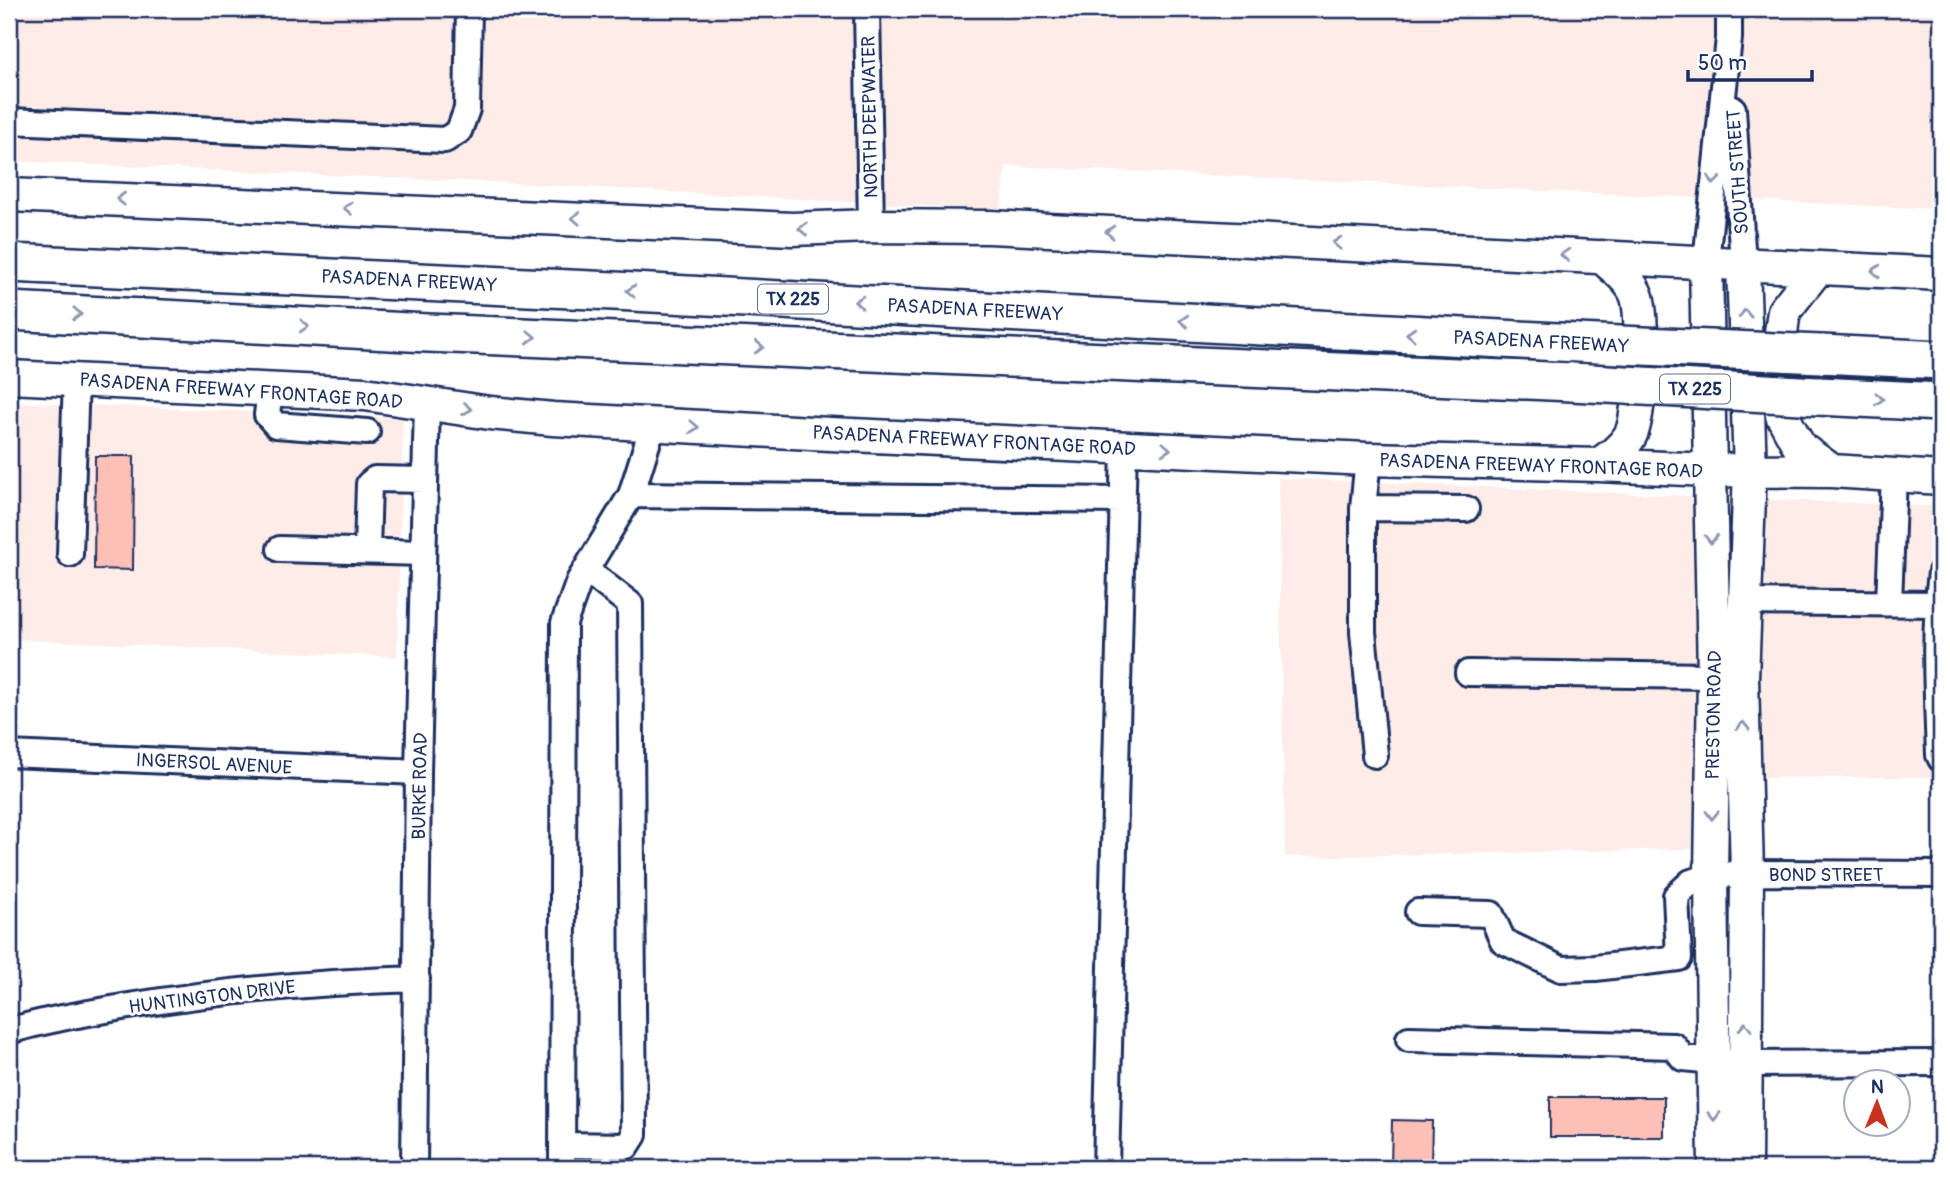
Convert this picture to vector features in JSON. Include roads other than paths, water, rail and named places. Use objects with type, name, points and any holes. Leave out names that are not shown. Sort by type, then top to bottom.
[{"type":"highway","name":"PASADENA FREEWAY","points":[[9,264],[859,302],[1577,343],[1941,360]]},
{"type":"highway","name":"PASADENA FREEWAY","points":[[9,311],[442,334],[1572,382],[1941,402]]},
{"type":"main road","points":[[9,195],[792,229],[989,226],[1941,274]]},
{"type":"main road","points":[[1598,465],[1617,451],[1630,435],[1638,412],[1641,315],[1637,296],[1632,288],[1602,257]]},
{"type":"main road","name":"PRESTON ROAD","points":[[1706,262],[1709,470],[1747,873],[1745,1168]]},
{"type":"main road","name":"PRESTON ROAD","points":[[1715,1168],[1711,876],[1728,677],[1744,602],[1750,471],[1743,264]]},
{"type":"main road","points":[[1817,269],[1784,311],[1777,361],[1782,415],[1800,448],[1832,471]]},
{"type":"main road","name":"PASADENA FREEWAY FRONTAGE ROAD","points":[[9,377],[365,394],[490,413],[653,425],[1368,459],[1709,470],[1832,471],[1941,478]]},
{"type":"street","points":[[9,121],[445,140],[459,131],[467,109],[469,9]]},
{"type":"street","name":"NORTH DEEPWATER","points":[[867,9],[871,226]]},
{"type":"street","points":[[1706,262],[1729,38],[1729,9]]},
{"type":"street","name":"SOUTH STREET","points":[[1729,38],[1743,264]]},
{"type":"street","points":[[70,554],[76,379]]},
{"type":"street","points":[[270,388],[267,415],[276,425],[367,432]]},
{"type":"street","points":[[322,429],[326,392]]},
{"type":"street","name":"BURKE ROAD","points":[[414,1168],[418,772],[427,403]]},
{"type":"street","points":[[586,570],[630,604],[634,1135],[627,1146],[562,1157],[564,623],[586,570],[631,495],[653,425]]},
{"type":"street","points":[[1106,1168],[1124,447]]},
{"type":"street","points":[[1368,459],[1363,508],[1363,632],[1375,755]]},
{"type":"street","points":[[1889,603],[1894,475]]},
{"type":"street","points":[[367,551],[369,484],[375,479],[425,480]]},
{"type":"street","points":[[631,495],[1123,500]]},
{"type":"street","points":[[1363,508],[1466,509]]},
{"type":"street","points":[[279,549],[423,552]]},
{"type":"street","points":[[1941,572],[1937,604],[1941,759]]},
{"type":"street","points":[[1744,602],[1937,604]]},
{"type":"street","points":[[1468,673],[1728,677]]},
{"type":"street","name":"INGERSOL AVENUE","points":[[9,754],[418,772]]},
{"type":"street","name":"BOND STREET","points":[[1711,876],[1747,873],[1941,874]]},
{"type":"street","points":[[1418,912],[1491,914],[1503,941],[1561,969],[1595,968],[1679,958],[1676,896],[1691,882],[1711,876]]},
{"type":"street","name":"HUNTINGTON DRIVE","points":[[9,1031],[97,1011],[225,992],[328,981],[417,979]]},
{"type":"street","points":[[1409,1039],[1674,1046],[1683,1058],[1745,1064],[1941,1063]]}]
